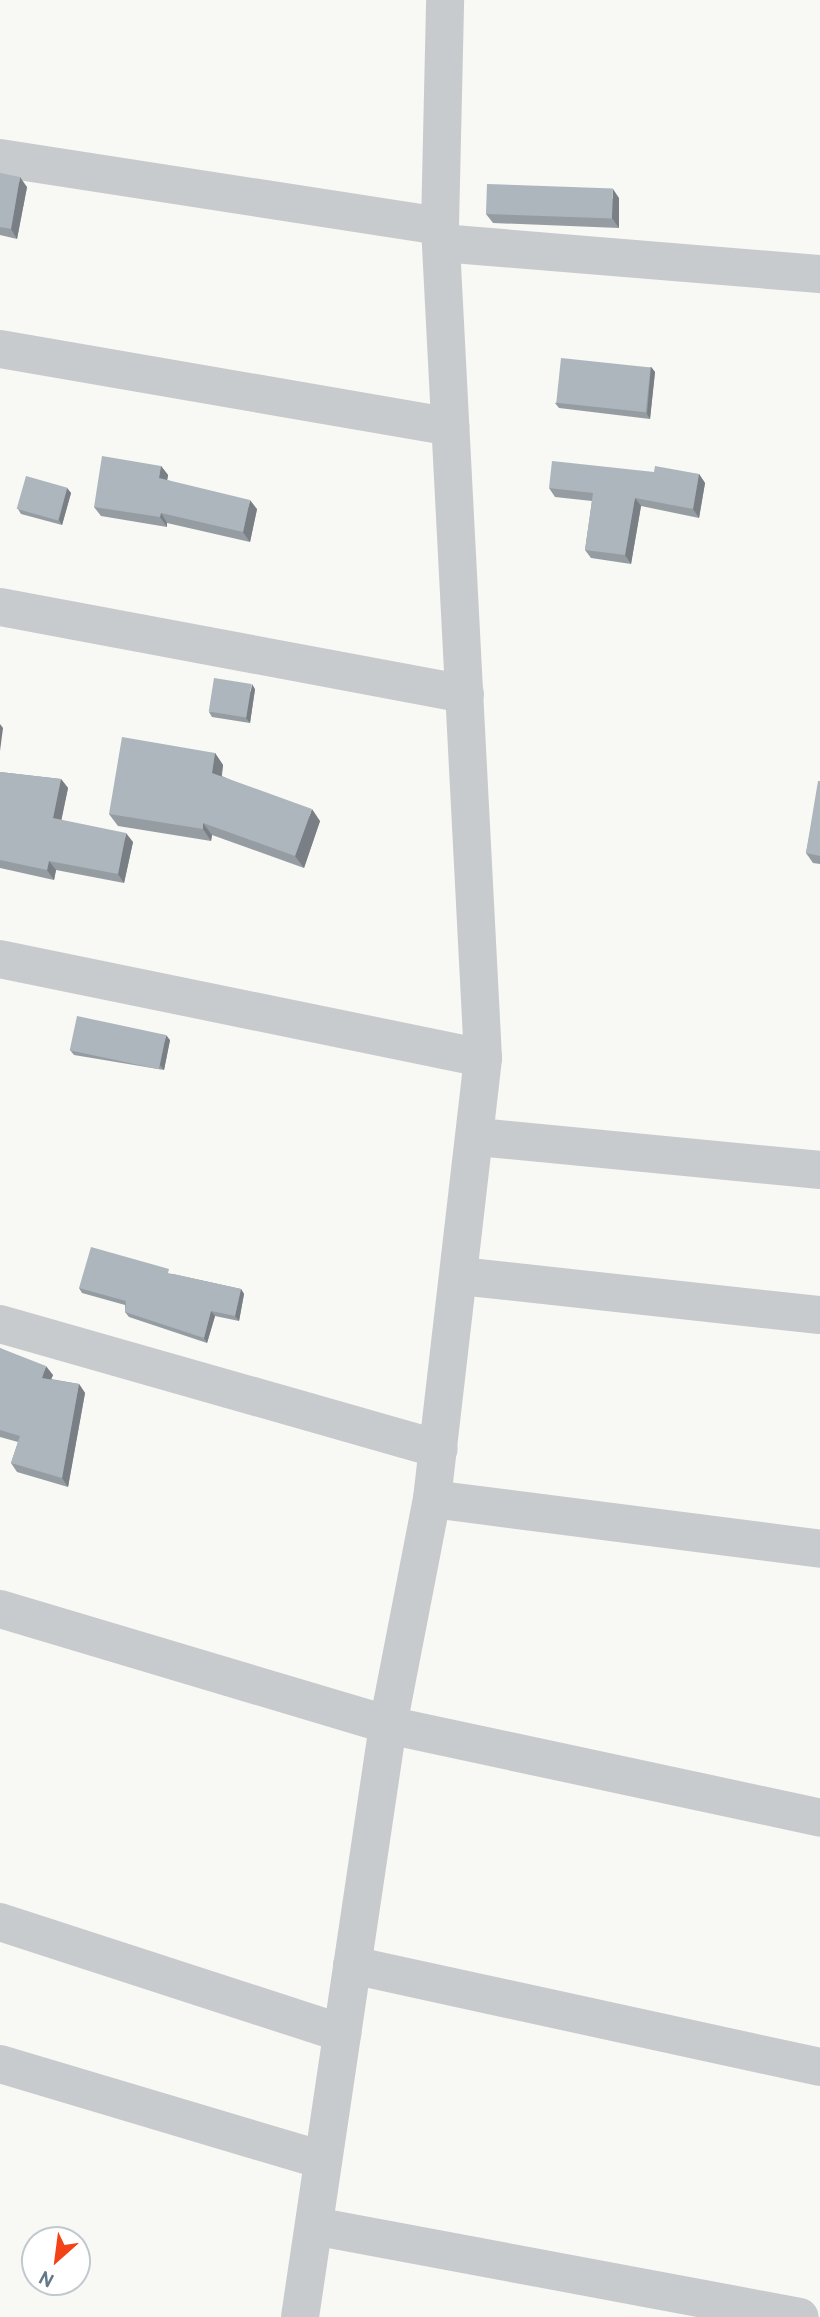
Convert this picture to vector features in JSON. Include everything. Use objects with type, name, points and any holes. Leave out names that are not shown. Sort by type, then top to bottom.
[{"type":"street","points":[[300,2317],[388,1726],[432,1499],[478,1138],[483,1058],[440,234],[445,0]]},
{"type":"street","points":[[0,158],[440,234],[820,274]]},
{"type":"street","points":[[0,349],[450,427]]},
{"type":"street","points":[[0,607],[465,694]]},
{"type":"street","points":[[0,959],[483,1058]]},
{"type":"street","points":[[478,1138],[820,1170]]},
{"type":"street","points":[[460,1276],[820,1315]]},
{"type":"street","points":[[0,1324],[439,1448]]},
{"type":"street","points":[[432,1499],[820,1549]]},
{"type":"street","points":[[0,1609],[388,1726],[820,1818]]},
{"type":"street","points":[[0,1922],[342,2033]]},
{"type":"street","points":[[352,1965],[820,2067]]},
{"type":"street","points":[[0,2064],[323,2160]]},
{"type":"street","points":[[314,2226],[800,2317]]},
{"type":"building","points":[[0,173],[20,177],[11,229],[0,227]]},
{"type":"building","points":[[487,184],[613,188],[612,218],[486,214]]},
{"type":"building","points":[[561,358],[651,367],[646,412],[556,403]]},
{"type":"building","points":[[102,456],[161,466],[159,478],[250,500],[243,532],[161,513],[160,517],[94,507]]},
{"type":"building","points":[[552,461],[654,472],[655,466],[699,474],[693,509],[635,498],[625,555],[585,550],[593,493],[549,488]]},
{"type":"building","points":[[26,476],[67,488],[58,521],[17,509]]},
{"type":"building","points":[[214,678],[252,684],[246,718],[209,712]]},
{"type":"building","points":[[122,737],[215,753],[212,773],[312,809],[295,856],[203,823],[203,829],[109,814]]},
{"type":"building","points":[[0,772],[61,779],[53,818],[126,833],[118,874],[49,861],[47,870],[0,860]]},
{"type":"building","points":[[820,781],[820,856],[806,853]]},
{"type":"building","points":[[77,1016],[166,1035],[159,1069],[70,1050]]},
{"type":"building","points":[[91,1247],[169,1269],[168,1273],[241,1289],[235,1316],[211,1311],[204,1338],[125,1312],[126,1301],[79,1288]]},
{"type":"building","points":[[0,1348],[46,1366],[42,1378],[79,1384],[62,1478],[11,1463],[20,1436],[0,1430]]}]
